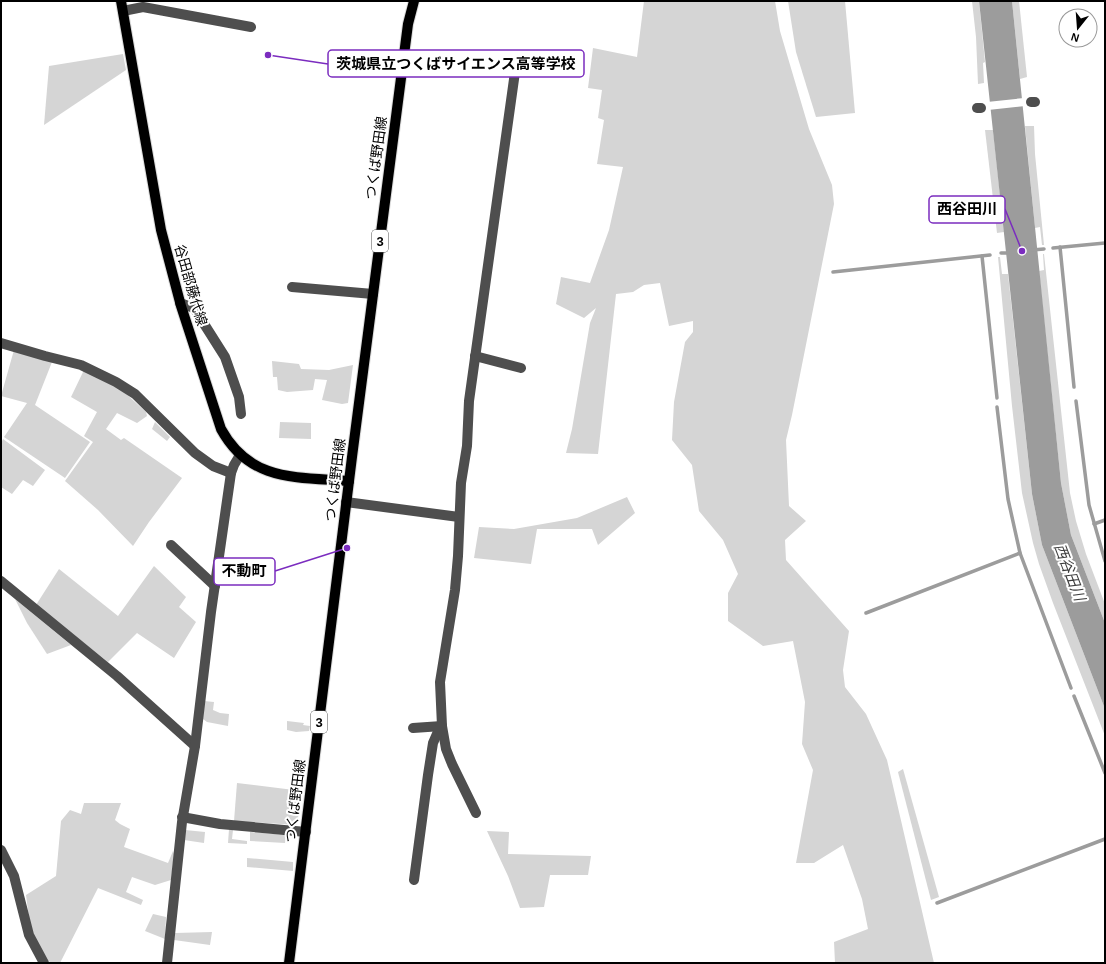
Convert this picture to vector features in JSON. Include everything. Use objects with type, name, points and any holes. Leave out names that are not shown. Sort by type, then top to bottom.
[{"type":"main road","name":"つくば野田線","points":[[289,963],[346,502],[407,31],[414,1]]},
{"type":"main road","name":"谷田部藤代線","points":[[122,6],[161,230],[180,303],[221,429],[226,439],[240,455],[261,469],[273,473],[349,481]]},
{"type":"street","points":[[122,6],[143,7],[251,27]]},
{"type":"street","points":[[476,813],[446,749],[441,726],[440,682],[455,590],[461,483],[467,446],[469,401],[515,72]]},
{"type":"street","points":[[292,287],[373,294]]},
{"type":"street","points":[[180,303],[194,308],[225,358],[239,397],[241,414]]},
{"type":"street","points":[[1,343],[81,365],[116,382],[135,394],[196,453],[213,466],[230,473]]},
{"type":"street","points":[[475,356],[521,368]]},
{"type":"street","points":[[167,963],[182,817],[195,746],[230,473],[240,455]]},
{"type":"street","points":[[346,502],[459,517]]},
{"type":"street","points":[[171,545],[215,586]]},
{"type":"street","points":[[1,581],[117,676],[195,746]]},
{"type":"street","points":[[413,728],[441,726]]},
{"type":"street","points":[[414,880],[433,743],[441,726]]},
{"type":"street","points":[[182,817],[220,824],[306,832]]},
{"type":"street","points":[[1,850],[14,876],[29,935],[44,963]]},
{"type":"shaded area","points":[[644,1],[775,1],[780,31],[809,129],[832,185],[834,204],[786,440],[789,506],[806,521],[785,540],[786,560],[849,631],[843,670],[845,687],[866,714],[887,760],[934,963],[835,963],[834,942],[868,929],[862,899],[843,845],[814,863],[796,863],[813,770],[802,744],[805,702],[793,641],[763,646],[728,621],[728,593],[738,574],[723,540],[699,511],[692,465],[672,440],[674,402],[685,342],[693,332],[693,321],[669,326],[660,283],[644,285],[633,292],[616,294],[598,454],[566,453],[572,429],[590,323],[596,308],[584,318],[556,304],[561,277],[590,283],[609,230],[623,167],[597,164],[604,120],[598,118],[602,90],[588,88],[593,48],[637,57]]},
{"type":"shaded area","points":[[788,1],[845,1],[855,113],[816,117],[796,52]]},
{"type":"shaded area","points":[[972,1],[979,1],[985,62],[983,63],[984,83],[978,84],[976,37]]},
{"type":"shaded area","points":[[1012,1],[1019,1],[1027,77],[1020,79]]},
{"type":"shaded area","points":[[123,54],[126,70],[44,125],[49,66]]},
{"type":"shaded area","points":[[1025,126],[1034,126],[1035,154],[1044,245],[1042,245],[1040,227],[1035,228]]},
{"type":"shaded area","points":[[985,130],[993,130],[1004,232],[997,233]]},
{"type":"shaded area","points":[[1043,254],[1070,493],[1076,521],[1086,554],[1105,604],[1105,623],[1071,535],[1061,483],[1039,271],[1044,270]]},
{"type":"shaded area","points":[[998,257],[1000,257],[1002,274],[1008,274],[1032,494],[1042,545],[1105,709],[1105,736],[1053,603],[1033,543],[1022,493]]},
{"type":"shaded area","points":[[14,350],[52,362],[35,405],[90,442],[65,478],[4,437],[27,403],[1,396]]},
{"type":"shaded area","points":[[272,361],[299,364],[301,369],[329,370],[353,365],[348,403],[342,404],[322,400],[327,380],[315,379],[313,390],[287,392],[278,390],[277,377],[273,377]]},
{"type":"shaded area","points":[[84,370],[122,390],[146,412],[147,416],[137,423],[117,413],[106,429],[121,440],[124,438],[182,478],[133,546],[98,510],[65,481],[93,442],[84,436],[97,412],[71,397]]},
{"type":"shaded area","points":[[155,422],[170,437],[167,441],[152,429]]},
{"type":"shaded area","points":[[280,422],[311,423],[311,439],[279,438]]},
{"type":"shaded area","points":[[3,439],[45,470],[33,486],[23,480],[12,494],[1,487],[1,443]]},
{"type":"shaded area","points":[[627,497],[635,513],[598,545],[592,529],[537,529],[531,564],[474,558],[479,527],[514,529],[577,518]]},
{"type":"shaded area","points":[[154,566],[186,597],[179,607],[196,622],[174,658],[137,633],[108,662],[36,605],[59,569],[118,616]]},
{"type":"shaded area","points":[[15,599],[71,645],[47,654],[27,623]]},
{"type":"shaded area","points":[[204,701],[214,702],[213,710],[220,713],[229,714],[228,726],[207,722],[203,719]]},
{"type":"shaded area","points":[[287,721],[304,723],[303,725],[310,726],[309,731],[296,732],[287,730]]},
{"type":"shaded area","points":[[903,769],[939,897],[931,900],[898,772]]},
{"type":"shaded area","points":[[237,783],[302,791],[297,825],[234,821]]},
{"type":"shaded area","points":[[84,803],[121,803],[115,820],[130,829],[124,847],[168,863],[173,851],[174,854],[171,880],[155,885],[132,877],[126,892],[143,900],[141,905],[98,888],[60,963],[52,963],[48,961],[35,940],[29,918],[26,895],[56,876],[61,821],[70,810],[81,814]]},
{"type":"shaded area","points":[[229,829],[233,830],[232,839],[247,841],[247,844],[228,843]]},
{"type":"shaded area","points":[[185,830],[205,832],[204,843],[184,840]]},
{"type":"shaded area","points":[[487,831],[509,832],[508,854],[591,856],[588,875],[550,875],[544,907],[520,908],[508,876]]},
{"type":"shaded area","points":[[250,832],[286,835],[285,843],[250,841]]},
{"type":"shaded area","points":[[247,858],[293,862],[293,871],[247,867]]},
{"type":"shaded area","points":[[153,914],[166,917],[165,939],[145,931]]},
{"type":"shaded area","points":[[212,932],[210,945],[174,940],[175,933]]},
{"type":"water","points":[[979,1],[1012,1],[1061,483],[1071,535],[1105,623],[1105,709],[1042,545],[1032,494]]},
{"type":"pier","points":[[1024,98],[1025,106],[988,110],[987,102]]},
{"type":"waterway","points":[[1053,248],[1105,243]]},
{"type":"waterway","points":[[1060,247],[1074,387]]},
{"type":"waterway","points":[[1032,250],[1044,249]]},
{"type":"waterway","points":[[1001,253],[1010,253]]},
{"type":"waterway","points":[[833,272],[990,255]]},
{"type":"waterway","points":[[982,256],[997,398]]},
{"type":"waterway","points":[[1076,401],[1089,505],[1105,561]]},
{"type":"waterway","points":[[997,407],[1008,499],[1020,553],[1071,688]]},
{"type":"waterway","points":[[1094,524],[1105,520]]},
{"type":"waterway","points":[[866,613],[1020,553]]},
{"type":"waterway","points":[[1074,696],[1105,773]]},
{"type":"waterway","points":[[937,903],[1105,839]]},
{"type":"place","name":"茨城県立つくばサイエンス高等学校","points":[[268,55]]},
{"type":"place","name":"西谷田川","points":[[1022,251]]},
{"type":"place","name":"不動町","points":[[347,548]]}]
